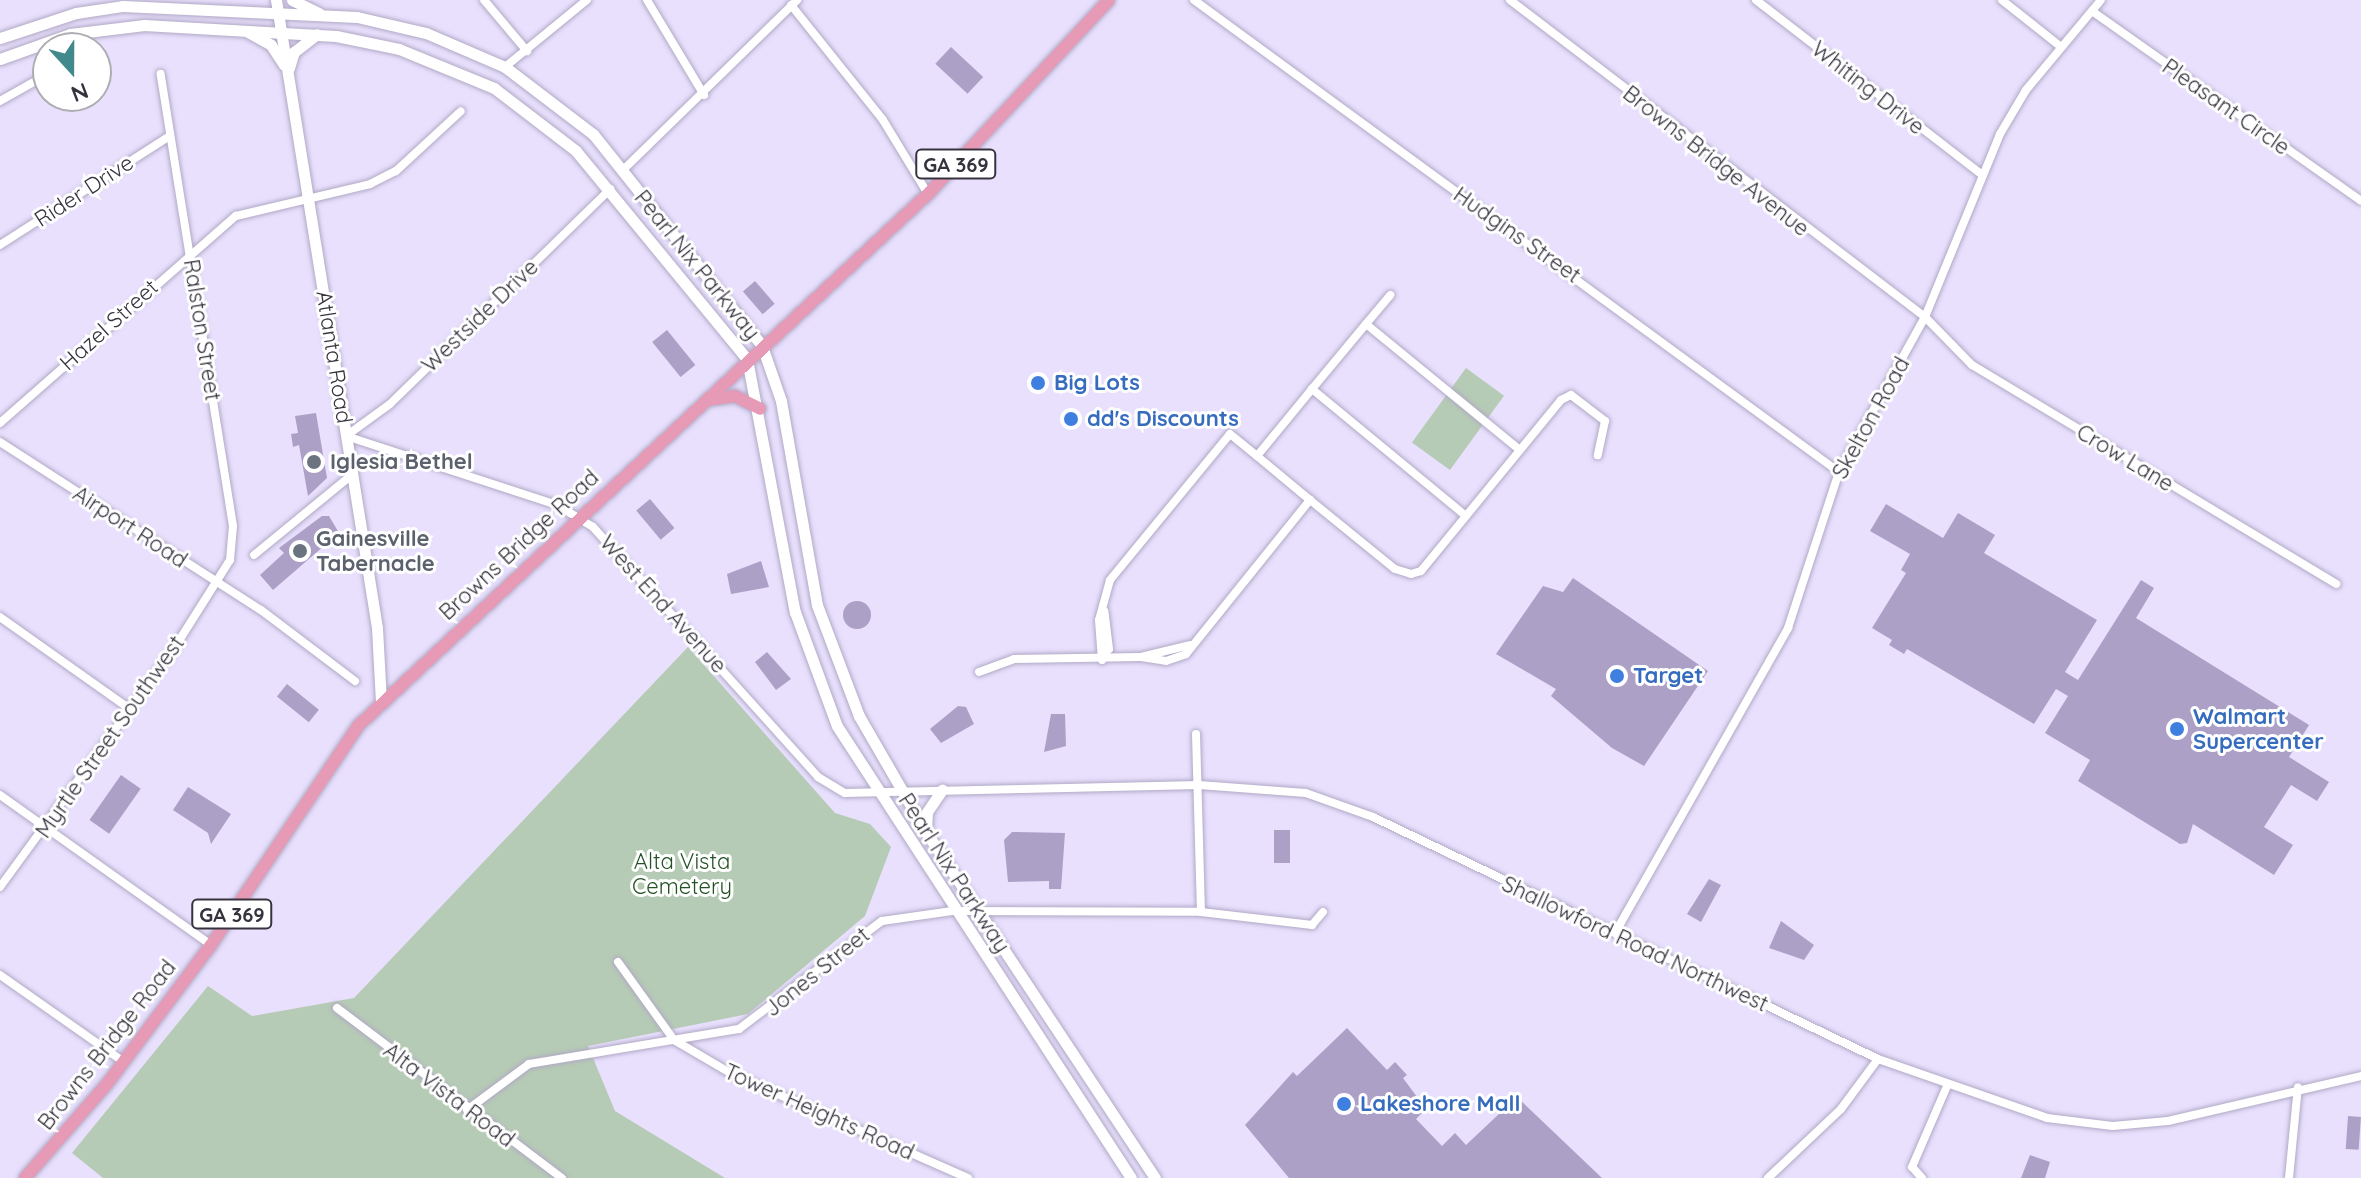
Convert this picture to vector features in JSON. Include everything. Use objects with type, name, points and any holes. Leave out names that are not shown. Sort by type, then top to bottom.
[{"type":"main road","points":[[240,9],[252,0]]},
{"type":"main road","name":"Atlanta Road","points":[[276,0],[350,477],[377,628],[381,701]]},
{"type":"main road","points":[[292,0],[323,15]]},
{"type":"main road","name":"Browns Bridge Road","points":[[25,1178],[124,1062],[211,945],[358,726],[381,701],[576,516],[707,400],[747,359],[928,194],[1109,0]]},
{"type":"main road","name":"Pearl Nix Parkway","points":[[0,38],[99,9],[240,9],[323,15],[426,33],[505,67],[569,112],[622,171],[762,346],[781,401],[798,507],[832,654],[901,791],[926,832],[1155,1178]]},
{"type":"main road","name":"Pearl Nix Parkway","points":[[0,59],[106,28],[235,28],[317,34],[399,49],[494,88],[553,130],[610,189],[747,359],[760,409],[795,612],[814,674],[875,793],[1131,1178]]},
{"type":"main road","points":[[235,28],[271,45],[288,72]]},
{"type":"main road","points":[[288,72],[294,52],[317,34]]},
{"type":"main road","points":[[707,400],[735,396],[760,409]]},
{"type":"main road","points":[[926,832],[927,812],[942,790]]},
{"type":"street","points":[[484,0],[527,51]]},
{"type":"street","points":[[505,67],[587,0]]},
{"type":"street","points":[[647,0],[704,95]]},
{"type":"street","name":"Hudgins Street","points":[[1194,0],[1839,472]]},
{"type":"street","name":"Browns Bridge Avenue","points":[[1510,0],[1925,317]]},
{"type":"street","name":"Whiting Drive","points":[[1756,0],[1980,173]]},
{"type":"street","points":[[2002,0],[2061,47]]},
{"type":"street","name":"Skelton Road","points":[[1615,933],[1788,628],[1839,472],[1925,317],[1980,173],[2026,90],[2101,0]]},
{"type":"street","points":[[622,171],[704,95],[794,2],[883,120],[928,194]]},
{"type":"street","name":"Pleasant Circle","points":[[2092,11],[2361,201]]},
{"type":"street","name":"Ralston Street","points":[[161,74],[168,137],[190,251],[233,526],[230,560],[216,583]]},
{"type":"street","points":[[0,101],[32,83]]},
{"type":"street","name":"Hazel Street","points":[[0,423],[190,251],[236,216],[309,198],[396,171],[461,111]]},
{"type":"street","name":"Rider Drive","points":[[0,245],[168,137]]},
{"type":"street","name":"Westside Drive","points":[[346,436],[390,404],[610,189]]},
{"type":"street","points":[[1257,456],[1390,295]]},
{"type":"street","name":"Crow Lane","points":[[1925,317],[1972,365],[2336,584]]},
{"type":"street","points":[[1366,324],[1520,450]]},
{"type":"street","points":[[1312,389],[1466,516]]},
{"type":"street","points":[[1103,657],[1099,634],[1110,580],[1230,434],[1395,569],[1411,574],[1421,571],[1520,450],[1571,395],[1605,421],[1598,455]]},
{"type":"street","name":"West End Avenue","points":[[346,436],[576,516],[593,527],[818,777],[845,793],[901,791]]},
{"type":"street","name":"Airport Road","points":[[0,442],[261,610],[355,681]]},
{"type":"street","points":[[254,555],[350,477]]},
{"type":"street","points":[[979,672],[1014,659],[1186,654],[1190,645],[1310,500]]},
{"type":"street","name":"Myrtle Street Southwest","points":[[0,887],[47,828],[216,583]]},
{"type":"street","points":[[1103,657],[1109,634],[1104,611]]},
{"type":"street","points":[[0,617],[130,709]]},
{"type":"street","points":[[1099,634],[1109,634]]},
{"type":"street","points":[[1196,734],[1201,912]]},
{"type":"street","name":"Shallowford Road Northwest","points":[[901,791],[1269,786],[1339,803],[1878,1059],[1947,1086],[2047,1118],[2113,1126],[2189,1118],[2298,1087],[2361,1076]]},
{"type":"street","points":[[0,795],[211,945]]},
{"type":"street","name":"Jones Street","points":[[467,1110],[529,1064],[716,1035],[758,1019],[882,921],[952,911],[1201,912],[1312,925],[1323,912]]},
{"type":"street","points":[[618,962],[674,1040]]},
{"type":"street","points":[[0,975],[124,1062]]},
{"type":"street","name":"Alta Vista Road","points":[[337,1008],[467,1110],[562,1178]]},
{"type":"street","name":"Tower Heights Road","points":[[674,1040],[743,1079],[968,1178]]},
{"type":"street","points":[[1768,1178],[1841,1109],[1878,1059]]},
{"type":"street","points":[[1922,1178],[1912,1167],[1947,1086]]},
{"type":"street","points":[[2289,1178],[2298,1087]]},
{"type":"green space","points":[[1466,368],[1504,396],[1450,470],[1412,442]]},
{"type":"green space","name":"Alta Vista Cemetery","points":[[688,647],[835,813],[870,824],[891,847],[865,916],[748,1014],[588,1046],[615,1111],[725,1178],[103,1178],[72,1153],[208,986],[252,1016],[354,998]]},
{"type":"building","points":[[951,47],[983,77],[967,94],[935,64]]},
{"type":"building","points":[[755,281],[775,304],[763,314],[743,291]]},
{"type":"building","points":[[667,330],[695,365],[681,377],[652,342]]},
{"type":"building","name":"Iglesia Bethel","points":[[316,413],[327,478],[308,496],[299,445],[293,447],[291,434],[298,433],[295,416]]},
{"type":"building","points":[[650,499],[674,528],[661,540],[636,511]]},
{"type":"building","name":"Walmart Supercenter","points":[[1886,504],[1943,538],[1958,513],[1995,535],[1984,553],[2097,620],[2065,672],[2078,680],[2141,580],[2154,588],[2136,618],[2309,725],[2289,757],[2329,782],[2317,801],[2291,785],[2264,827],[2293,845],[2274,875],[2193,824],[2187,843],[2180,844],[2078,781],[2090,760],[2045,733],[2068,696],[2056,689],[2034,724],[1907,649],[1904,654],[1889,645],[1892,640],[1872,628],[1906,573],[1901,570],[1910,554],[1870,531]]},
{"type":"building","name":"Gainesville Tabernacle","points":[[322,516],[329,516],[339,533],[273,590],[260,575],[284,553],[279,548]]},
{"type":"building","points":[[761,561],[769,587],[731,594],[727,574]]},
{"type":"building","name":"Target","points":[[1573,578],[1708,671],[1644,766],[1612,748],[1551,696],[1556,689],[1496,654],[1543,586],[1563,592]]},
{"type":"building","points":[[857,601],[867,605],[871,615],[867,625],[857,629],[847,625],[843,615],[847,605]]},
{"type":"building","points":[[767,652],[791,679],[776,690],[755,662]]},
{"type":"building","points":[[287,684],[319,710],[309,722],[277,696]]},
{"type":"building","points":[[958,706],[966,707],[974,724],[941,743],[930,729]]},
{"type":"building","points":[[1051,714],[1065,714],[1066,746],[1044,752]]},
{"type":"building","points":[[121,775],[141,789],[109,834],[89,820]]},
{"type":"building","points":[[188,787],[231,814],[211,844],[208,833],[173,810]]},
{"type":"building","points":[[1274,830],[1290,830],[1290,863],[1274,863]]},
{"type":"building","points":[[1012,832],[1065,833],[1061,889],[1049,889],[1049,881],[1008,882],[1004,840]]},
{"type":"building","points":[[1709,879],[1721,885],[1701,922],[1687,914]]},
{"type":"building","points":[[1781,921],[1814,945],[1804,960],[1769,948]]},
{"type":"building","name":"Lakeshore Mall","points":[[1347,1028],[1387,1070],[1395,1062],[1407,1075],[1403,1078],[1426,1109],[1416,1119],[1442,1146],[1455,1133],[1466,1145],[1517,1097],[1602,1178],[1289,1178],[1245,1125],[1293,1072],[1297,1076]]},
{"type":"building","points":[[2348,1116],[2361,1117],[2359,1150],[2346,1149]]},
{"type":"building","points":[[2030,1155],[2050,1162],[2045,1178],[2021,1178]]},
{"type":"place","name":"Big Lots","points":[[1038,383]]},
{"type":"place","name":"dd's Discounts","points":[[1071,419]]},
{"type":"place","name":"Iglesia Bethel","points":[[314,462]]},
{"type":"place","name":"Gainesville Tabernacle","points":[[300,551]]},
{"type":"place","name":"Target","points":[[1617,676]]},
{"type":"place","name":"Walmart Supercenter","points":[[2177,729]]},
{"type":"place","name":"Lakeshore Mall","points":[[1344,1104]]}]
